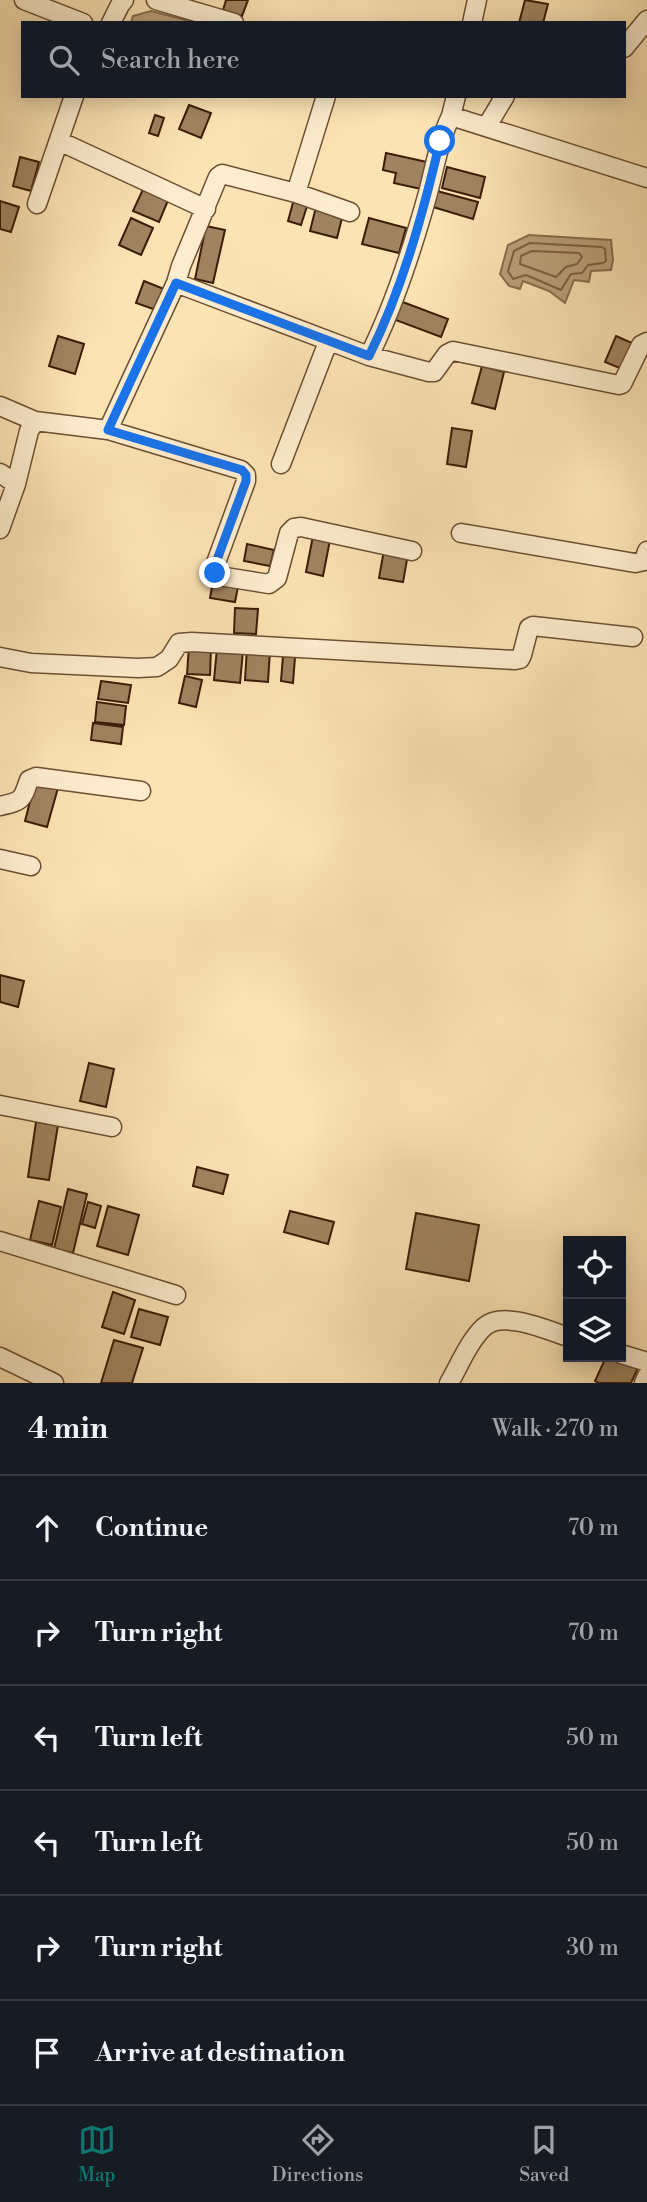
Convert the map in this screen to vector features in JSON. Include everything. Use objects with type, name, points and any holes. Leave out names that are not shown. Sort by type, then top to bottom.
[{"type":"street","points":[[24,0],[78,21]]},
{"type":"street","points":[[112,21],[124,0]]},
{"type":"street","points":[[156,0],[227,21]]},
{"type":"street","points":[[472,21],[477,0]]},
{"type":"street","points":[[626,46],[647,20]]},
{"type":"street","points":[[37,204],[73,98]]},
{"type":"street","points":[[296,193],[325,98]]},
{"type":"street","points":[[369,356],[385,324],[456,98]]},
{"type":"street","points":[[487,126],[504,98]]},
{"type":"street","points":[[451,116],[647,178]]},
{"type":"street","points":[[59,141],[206,209]]},
{"type":"street","points":[[108,430],[176,283],[218,177],[225,173],[350,212]]},
{"type":"street","points":[[176,283],[328,342],[429,372],[434,372],[447,354],[453,352],[619,385],[622,384],[641,345],[647,342]]},
{"type":"street","points":[[281,464],[328,342]]},
{"type":"street","points":[[0,406],[35,421],[108,430],[242,470],[246,481],[214,568],[219,576],[269,584],[274,582],[289,533],[293,528],[301,527],[412,551]]},
{"type":"street","points":[[0,529],[16,484],[29,431],[35,421]]},
{"type":"street","points":[[0,473],[16,484]]},
{"type":"street","points":[[461,533],[635,563],[644,561],[647,551]]},
{"type":"street","points":[[0,657],[31,663],[157,667],[169,659],[179,643],[192,642],[515,660],[522,655],[529,628],[538,625],[633,637]]},
{"type":"street","points":[[0,806],[19,802],[29,780],[36,777],[141,791]]},
{"type":"street","points":[[0,859],[31,866]]},
{"type":"street","points":[[0,1105],[112,1127]]},
{"type":"street","points":[[0,1241],[176,1295]]},
{"type":"street","points":[[449,1383],[485,1326],[498,1320],[511,1320],[563,1336]]},
{"type":"street","points":[[626,1356],[647,1362]]},
{"type":"street","points":[[0,1357],[54,1383]]},
{"type":"street","points":[[644,1383],[647,1376]]},
{"type":"water","points":[[151,11],[189,21],[132,21],[133,16]]},
{"type":"water","points":[[529,235],[611,240],[611,270],[591,271],[589,282],[574,280],[565,303],[549,291],[523,281],[520,289],[509,286],[500,274],[508,245]]},
{"type":"building","points":[[226,0],[248,0],[242,16],[223,10]]},
{"type":"building","points":[[525,0],[548,4],[544,21],[520,21]]},
{"type":"building","points":[[189,105],[211,113],[201,138],[179,129]]},
{"type":"building","points":[[155,115],[164,118],[158,136],[149,133]]},
{"type":"building","points":[[386,153],[427,162],[421,189],[394,183],[396,173],[383,170]]},
{"type":"building","points":[[20,157],[39,162],[31,191],[13,186]]},
{"type":"building","points":[[447,167],[485,177],[480,198],[442,188]]},
{"type":"building","points":[[144,187],[169,198],[159,222],[133,211]]},
{"type":"building","points":[[437,191],[478,202],[473,219],[433,207]]},
{"type":"building","points":[[294,199],[308,203],[301,225],[288,221]]},
{"type":"building","points":[[0,201],[19,207],[11,232],[0,229]]},
{"type":"building","points":[[316,207],[343,214],[337,238],[310,231]]},
{"type":"building","points":[[131,218],[153,228],[141,255],[119,245]]},
{"type":"building","points":[[369,218],[406,228],[399,253],[362,244]]},
{"type":"building","points":[[206,226],[225,230],[213,283],[195,279]]},
{"type":"building","points":[[144,281],[164,289],[156,310],[136,303]]},
{"type":"building","points":[[400,301],[448,319],[441,337],[393,319]]},
{"type":"building","points":[[58,336],[84,344],[75,374],[49,366]]},
{"type":"building","points":[[616,336],[632,343],[622,369],[605,362]]},
{"type":"building","points":[[482,366],[504,372],[495,409],[472,403]]},
{"type":"building","points":[[452,428],[472,431],[466,467],[447,464]]},
{"type":"building","points":[[313,536],[330,540],[323,576],[306,572]]},
{"type":"building","points":[[247,544],[274,550],[270,566],[244,561]]},
{"type":"building","points":[[384,550],[408,554],[403,582],[379,578]]},
{"type":"building","points":[[213,582],[238,587],[235,602],[210,598]]},
{"type":"building","points":[[235,608],[258,609],[256,634],[234,633]]},
{"type":"building","points":[[189,646],[211,648],[210,675],[187,674]]},
{"type":"building","points":[[217,648],[243,651],[240,683],[214,680]]},
{"type":"building","points":[[247,648],[270,650],[268,682],[245,680]]},
{"type":"building","points":[[283,656],[295,657],[293,683],[281,681]]},
{"type":"building","points":[[185,676],[202,680],[196,707],[179,703]]},
{"type":"building","points":[[101,681],[131,685],[128,703],[98,699]]},
{"type":"building","points":[[97,702],[126,706],[124,725],[95,722]]},
{"type":"building","points":[[93,723],[123,727],[121,744],[91,740]]},
{"type":"building","points":[[35,782],[58,788],[47,827],[25,821]]},
{"type":"building","points":[[0,975],[24,981],[18,1007],[0,1002]]},
{"type":"building","points":[[89,1063],[114,1069],[106,1107],[80,1101]]},
{"type":"building","points":[[36,1122],[58,1125],[49,1180],[28,1177]]},
{"type":"building","points":[[197,1167],[228,1175],[223,1194],[193,1186]]},
{"type":"building","points":[[68,1189],[87,1194],[73,1253],[54,1249]]},
{"type":"building","points":[[39,1201],[61,1207],[52,1245],[30,1240]]},
{"type":"building","points":[[88,1202],[101,1206],[95,1228],[82,1224]]},
{"type":"building","points":[[108,1206],[139,1215],[128,1255],[97,1246]]},
{"type":"building","points":[[290,1211],[334,1222],[328,1244],[284,1232]]},
{"type":"building","points":[[416,1213],[479,1225],[469,1281],[406,1269]]},
{"type":"building","points":[[113,1292],[135,1300],[124,1334],[102,1327]]},
{"type":"building","points":[[139,1309],[168,1317],[160,1345],[131,1337]]},
{"type":"building","points":[[114,1340],[143,1348],[132,1383],[101,1383]]},
{"type":"building","points":[[604,1362],[625,1362],[638,1368],[631,1383],[595,1381]]},
{"type":"route","points":[[215,573],[214,568],[246,475],[242,470],[108,430],[176,283],[369,356],[385,324],[427,194],[440,141]]}]
